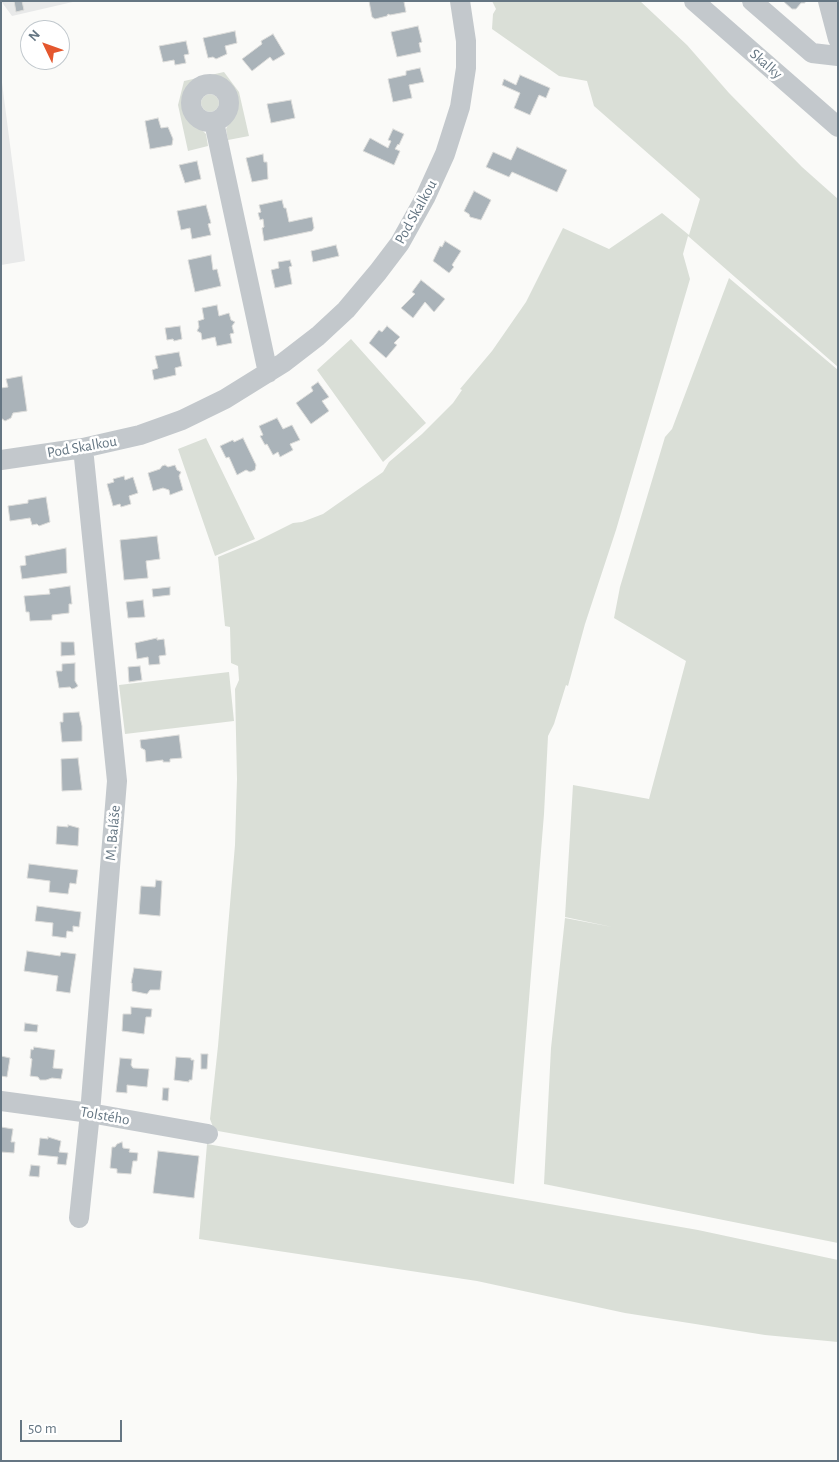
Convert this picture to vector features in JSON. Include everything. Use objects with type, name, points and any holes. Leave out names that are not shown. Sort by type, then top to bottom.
[{"type":"street","name":"Pod Skalkou","points":[[1,460],[83,448],[140,435],[182,420],[225,399],[268,373],[318,336],[363,292],[400,243],[426,198],[448,146],[460,107],[466,68],[466,41],[460,1]]},
{"type":"street","name":"Skalky","points":[[694,1],[837,123]]},
{"type":"street","points":[[752,1],[812,53],[838,56]]},
{"type":"street","points":[[828,1],[838,39]]},
{"type":"street","points":[[214,122],[268,373]]},
{"type":"street","name":"M. Baláše","points":[[79,1218],[90,1112],[117,781],[83,448]]},
{"type":"street","name":"Tolstého","points":[[1,1101],[90,1112],[208,1134]]},
{"type":"shaded area","points":[[1,1],[77,1],[12,16]]},
{"type":"shaded area","points":[[492,1],[640,1],[687,45],[729,93],[802,167],[838,199],[838,367],[688,236],[683,254],[690,279],[616,530],[585,624],[568,686],[566,685],[554,724],[548,736],[544,814],[514,1184],[218,1131],[213,1127],[210,1119],[235,845],[237,779],[235,689],[239,680],[238,666],[231,663],[230,627],[225,626],[218,557],[257,541],[293,523],[302,522],[323,514],[383,472],[389,462],[422,434],[453,403],[462,390],[460,389],[492,351],[526,302],[563,228],[609,249],[662,213],[689,235],[700,199],[594,106],[587,81],[559,76],[492,29],[493,14],[496,9]]},
{"type":"shaded area","points":[[224,72],[239,92],[249,136],[228,140],[226,129],[233,114],[235,103],[232,92],[221,81],[204,79],[190,88],[185,104],[191,119],[206,134],[208,146],[188,151],[178,105],[184,81]]},
{"type":"shaded area","points":[[1,75],[25,261],[1,265]]},
{"type":"shaded area","points":[[206,94],[214,94],[219,99],[217,110],[206,112],[201,107],[201,99]]},
{"type":"shaded area","points":[[729,278],[838,370],[838,1243],[544,1184],[551,1048],[565,918],[612,927],[565,917],[573,785],[649,799],[686,661],[614,618],[620,587],[665,437],[672,429]]},
{"type":"shaded area","points":[[351,339],[426,423],[383,462],[317,370]]},
{"type":"shaded area","points":[[206,438],[255,539],[215,556],[178,449]]},
{"type":"shaded area","points":[[229,672],[234,721],[125,734],[119,685]]},
{"type":"shaded area","points":[[207,1144],[698,1230],[838,1260],[838,1342],[765,1335],[625,1313],[477,1281],[199,1239]]},
{"type":"building","points":[[14,1],[22,1],[24,10],[16,12]]},
{"type":"building","points":[[369,1],[406,1],[404,2],[406,12],[388,14],[387,16],[375,19],[372,17]]},
{"type":"building","points":[[783,1],[805,1],[805,3],[801,3],[796,9],[792,9]]},
{"type":"building","points":[[418,26],[422,42],[419,43],[421,52],[397,57],[391,32]]},
{"type":"building","points":[[235,31],[237,43],[225,46],[227,54],[216,59],[213,57],[208,58],[203,38]]},
{"type":"building","points":[[273,34],[285,54],[273,61],[270,57],[252,71],[242,59],[262,44],[261,41]]},
{"type":"building","points":[[186,41],[189,54],[184,55],[186,63],[175,65],[174,60],[163,62],[159,46]]},
{"type":"building","points":[[420,68],[424,82],[409,85],[412,98],[393,102],[388,79],[406,75],[406,71]]},
{"type":"building","points":[[520,75],[550,88],[546,98],[539,95],[530,115],[514,108],[520,93],[502,85],[504,79],[516,85]]},
{"type":"building","points":[[291,100],[295,118],[271,123],[267,104]]},
{"type":"building","points":[[158,118],[161,128],[168,127],[173,139],[172,145],[150,149],[145,121]]},
{"type":"building","points":[[393,129],[404,134],[395,149],[400,151],[394,165],[363,151],[370,138],[388,148],[391,141],[388,140]]},
{"type":"building","points":[[517,147],[567,170],[557,192],[512,172],[509,177],[486,167],[493,152],[511,160]]},
{"type":"building","points":[[263,154],[264,162],[267,162],[268,179],[252,182],[246,158]]},
{"type":"building","points":[[197,161],[201,179],[185,183],[179,165]]},
{"type":"building","points":[[474,191],[491,200],[481,220],[470,217],[464,211]]},
{"type":"building","points":[[282,200],[289,222],[312,217],[314,228],[312,231],[264,241],[263,219],[260,220],[258,213],[261,212],[259,205]]},
{"type":"building","points":[[206,205],[211,223],[208,224],[211,235],[192,239],[190,228],[181,230],[177,211]]},
{"type":"building","points":[[445,241],[461,251],[452,265],[454,267],[449,273],[433,261],[440,246],[442,247]]},
{"type":"building","points":[[336,245],[339,256],[313,262],[311,251]]},
{"type":"building","points":[[211,255],[213,270],[217,269],[221,286],[195,292],[188,260]]},
{"type":"building","points":[[290,260],[292,266],[289,267],[292,284],[275,288],[271,270],[279,268],[278,262]]},
{"type":"building","points":[[421,280],[445,299],[434,312],[425,302],[413,318],[401,308],[415,294],[412,292]]},
{"type":"building","points":[[217,305],[219,316],[229,313],[231,320],[235,322],[232,326],[234,333],[230,334],[232,343],[217,346],[215,337],[202,340],[201,333],[197,331],[199,327],[198,321],[204,319],[202,308]]},
{"type":"building","points":[[180,326],[182,339],[167,340],[165,328]]},
{"type":"building","points":[[387,326],[400,337],[394,343],[397,345],[386,358],[369,343],[379,330],[382,332]]},
{"type":"building","points":[[179,352],[182,366],[175,368],[176,375],[154,380],[152,370],[158,368],[155,356]]},
{"type":"building","points":[[22,376],[27,411],[13,413],[11,418],[5,421],[1,418],[1,388],[8,387],[6,379]]},
{"type":"building","points":[[318,382],[329,397],[322,401],[329,411],[311,424],[296,403],[313,391],[311,387]]},
{"type":"building","points":[[277,418],[283,429],[292,425],[300,440],[290,444],[293,450],[280,457],[278,452],[273,455],[267,444],[265,445],[260,436],[263,435],[259,426]]},
{"type":"building","points":[[243,438],[256,465],[255,470],[250,472],[246,470],[237,475],[229,457],[226,458],[220,446]]},
{"type":"building","points":[[165,465],[168,467],[175,465],[177,470],[181,472],[179,476],[183,490],[170,495],[169,490],[163,488],[153,491],[148,473]]},
{"type":"building","points":[[124,476],[125,480],[133,477],[138,493],[129,496],[131,504],[121,507],[120,504],[113,506],[107,484],[114,482],[113,479]]},
{"type":"building","points":[[46,497],[50,522],[39,526],[37,524],[32,525],[30,518],[10,521],[8,506],[28,503],[28,500]]},
{"type":"building","points":[[157,536],[160,559],[146,561],[148,578],[124,580],[120,540]]},
{"type":"building","points":[[66,548],[67,573],[22,579],[20,566],[26,565],[25,556]]},
{"type":"building","points":[[70,586],[72,604],[69,604],[69,613],[52,615],[52,620],[30,621],[29,612],[26,612],[24,596],[50,594],[49,589]]},
{"type":"building","points":[[170,587],[170,595],[153,597],[152,589]]},
{"type":"building","points":[[143,600],[145,617],[128,618],[126,602]]},
{"type":"building","points":[[157,638],[157,640],[164,639],[166,655],[159,656],[160,664],[149,665],[148,657],[137,659],[135,643]]},
{"type":"building","points":[[61,642],[74,642],[75,655],[61,656]]},
{"type":"building","points":[[75,663],[75,681],[78,686],[72,689],[70,687],[59,688],[56,671],[62,671],[62,664]]},
{"type":"building","points":[[140,666],[142,680],[129,682],[128,667]]},
{"type":"building","points":[[79,712],[82,726],[82,741],[62,742],[60,722],[63,722],[63,713]]},
{"type":"building","points":[[179,735],[182,758],[170,759],[170,762],[163,762],[163,760],[146,762],[145,750],[141,748],[140,740]]},
{"type":"building","points":[[78,758],[82,790],[62,791],[61,759]]},
{"type":"building","points":[[68,825],[79,828],[78,846],[56,844],[57,826],[68,827]]},
{"type":"building","points":[[29,864],[78,870],[76,884],[70,883],[68,894],[49,892],[50,881],[27,878]]},
{"type":"building","points":[[156,880],[162,881],[160,916],[139,914],[141,886],[155,887]]},
{"type":"building","points":[[37,906],[81,912],[79,927],[73,926],[73,932],[67,931],[66,938],[52,936],[53,923],[35,921]]},
{"type":"building","points":[[27,951],[60,956],[61,952],[76,954],[70,993],[56,991],[58,976],[24,971]]},
{"type":"building","points":[[134,968],[162,971],[160,990],[150,990],[147,994],[132,991],[131,983]]},
{"type":"building","points":[[131,1007],[152,1009],[151,1017],[146,1017],[144,1034],[122,1031],[123,1014],[131,1014]]},
{"type":"building","points":[[25,1023],[38,1025],[37,1032],[24,1031]]},
{"type":"building","points":[[34,1047],[55,1050],[53,1068],[63,1069],[61,1079],[40,1080],[38,1077],[30,1076],[31,1049],[33,1050]]},
{"type":"building","points":[[201,1054],[208,1054],[207,1069],[201,1069]]},
{"type":"building","points":[[1,1056],[10,1058],[7,1077],[1,1076]]},
{"type":"building","points":[[176,1057],[194,1060],[192,1080],[189,1080],[189,1082],[174,1080]]},
{"type":"building","points":[[120,1058],[132,1059],[131,1065],[133,1068],[149,1069],[147,1087],[127,1085],[127,1093],[116,1092]]},
{"type":"building","points":[[163,1088],[169,1088],[168,1101],[162,1100]]},
{"type":"building","points":[[1,1127],[13,1129],[11,1142],[15,1142],[14,1153],[1,1152]]},
{"type":"building","points":[[48,1137],[61,1141],[59,1152],[68,1153],[66,1165],[57,1164],[58,1157],[38,1155],[40,1138],[48,1139]]},
{"type":"building","points":[[122,1142],[123,1148],[130,1149],[129,1152],[138,1153],[137,1161],[133,1161],[131,1174],[117,1173],[117,1169],[110,1168],[112,1147]]},
{"type":"building","points":[[158,1151],[199,1156],[194,1198],[153,1193]]},
{"type":"building","points":[[31,1165],[40,1166],[39,1177],[29,1176]]}]
